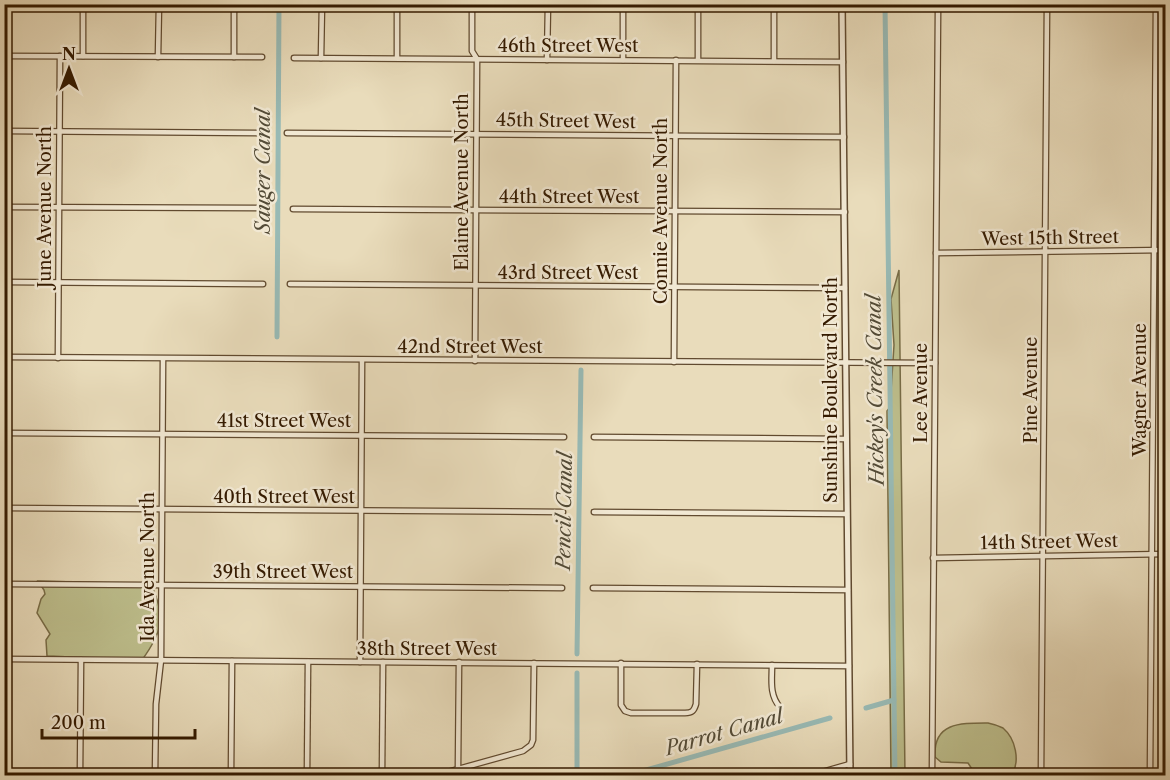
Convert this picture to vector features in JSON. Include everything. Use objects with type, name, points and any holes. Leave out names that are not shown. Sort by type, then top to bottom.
[{"type":"street","points":[[8,4],[5,56],[262,57]]},
{"type":"street","points":[[83,4],[83,56]]},
{"type":"street","points":[[158,57],[159,4]]},
{"type":"street","points":[[234,4],[234,57]]},
{"type":"street","points":[[321,4],[321,58]]},
{"type":"street","points":[[397,4],[397,58]]},
{"type":"street","name":"Elaine Avenue North","points":[[472,4],[472,51],[477,59],[475,361]]},
{"type":"street","points":[[548,4],[548,60]]},
{"type":"street","points":[[623,4],[623,60]]},
{"type":"street","points":[[698,60],[699,4]]},
{"type":"street","points":[[774,4],[774,61]]},
{"type":"street","name":"Sunshine Boulevard North","points":[[842,4],[850,776]]},
{"type":"street","name":"Pine Avenue","points":[[1041,776],[1047,4]]},
{"type":"street","name":"Wagner Avenue","points":[[1150,776],[1156,4]]},
{"type":"street","name":"Lee Avenue","points":[[932,776],[938,12]]},
{"type":"street","name":"June Avenue North","points":[[58,358],[60,56]]},
{"type":"street","name":"46th Street West","points":[[294,58],[843,62]]},
{"type":"street","name":"Connie Avenue North","points":[[674,362],[676,60]]},
{"type":"street","points":[[4,131],[265,133]]},
{"type":"street","name":"45th Street West","points":[[287,133],[843,137]]},
{"type":"street","points":[[4,207],[262,208]]},
{"type":"street","name":"44th Street West","points":[[293,209],[844,212]]},
{"type":"street","name":"West 15th Street","points":[[936,253],[1166,250]]},
{"type":"street","points":[[4,282],[263,284]]},
{"type":"street","name":"43rd Street West","points":[[290,284],[845,288]]},
{"type":"street","name":"42nd Street West","points":[[4,357],[935,363]]},
{"type":"street","name":"Ida Avenue North","points":[[155,776],[156,704],[161,660],[164,359]]},
{"type":"street","points":[[360,662],[362,360]]},
{"type":"street","name":"41st Street West","points":[[4,433],[564,437]]},
{"type":"street","points":[[594,437],[846,439]]},
{"type":"street","name":"40th Street West","points":[[4,508],[563,512]]},
{"type":"street","points":[[594,512],[847,514]]},
{"type":"street","name":"14th Street West","points":[[933,558],[1166,554]]},
{"type":"street","name":"39th Street West","points":[[4,584],[562,588]]},
{"type":"street","points":[[593,588],[848,590]]},
{"type":"street","points":[[5,659],[5,776]]},
{"type":"street","name":"38th Street West","points":[[5,659],[849,666]]},
{"type":"street","points":[[80,776],[81,660]]},
{"type":"street","points":[[231,776],[232,661]]},
{"type":"street","points":[[307,776],[308,662]]},
{"type":"street","points":[[382,776],[383,662]]},
{"type":"street","points":[[458,769],[459,662]]},
{"type":"street","points":[[433,776],[523,751],[531,745],[533,740],[534,663]]},
{"type":"street","points":[[621,663],[621,705],[625,711],[685,714],[695,709],[697,664]]},
{"type":"street","points":[[772,665],[772,691],[780,707]]},
{"type":"street","points":[[808,776],[850,764]]},
{"type":"green space","points":[[899,270],[905,776],[891,775],[887,411],[890,407],[894,345],[891,299]]},
{"type":"green space","points":[[38,581],[151,584],[159,606],[160,624],[154,641],[142,660],[47,656],[46,640],[50,634],[37,613],[45,594]]},
{"type":"green space","points":[[968,723],[988,723],[1003,728],[1014,744],[1016,763],[1012,775],[976,775],[968,763],[941,762],[935,757],[936,745],[944,731]]},
{"type":"waterway","name":"Sauger Canal","points":[[277,337],[279,4]]},
{"type":"waterway","name":"Hickey's Creek Canal","points":[[885,4],[895,776]]},
{"type":"waterway","name":"Pencil Canal","points":[[577,654],[581,370]]},
{"type":"waterway","name":"Pencil Canal","points":[[577,673],[577,776]]},
{"type":"waterway","name":"Parrot Canal","points":[[866,708],[894,700]]},
{"type":"waterway","name":"Parrot Canal","points":[[625,776],[830,718]]}]
